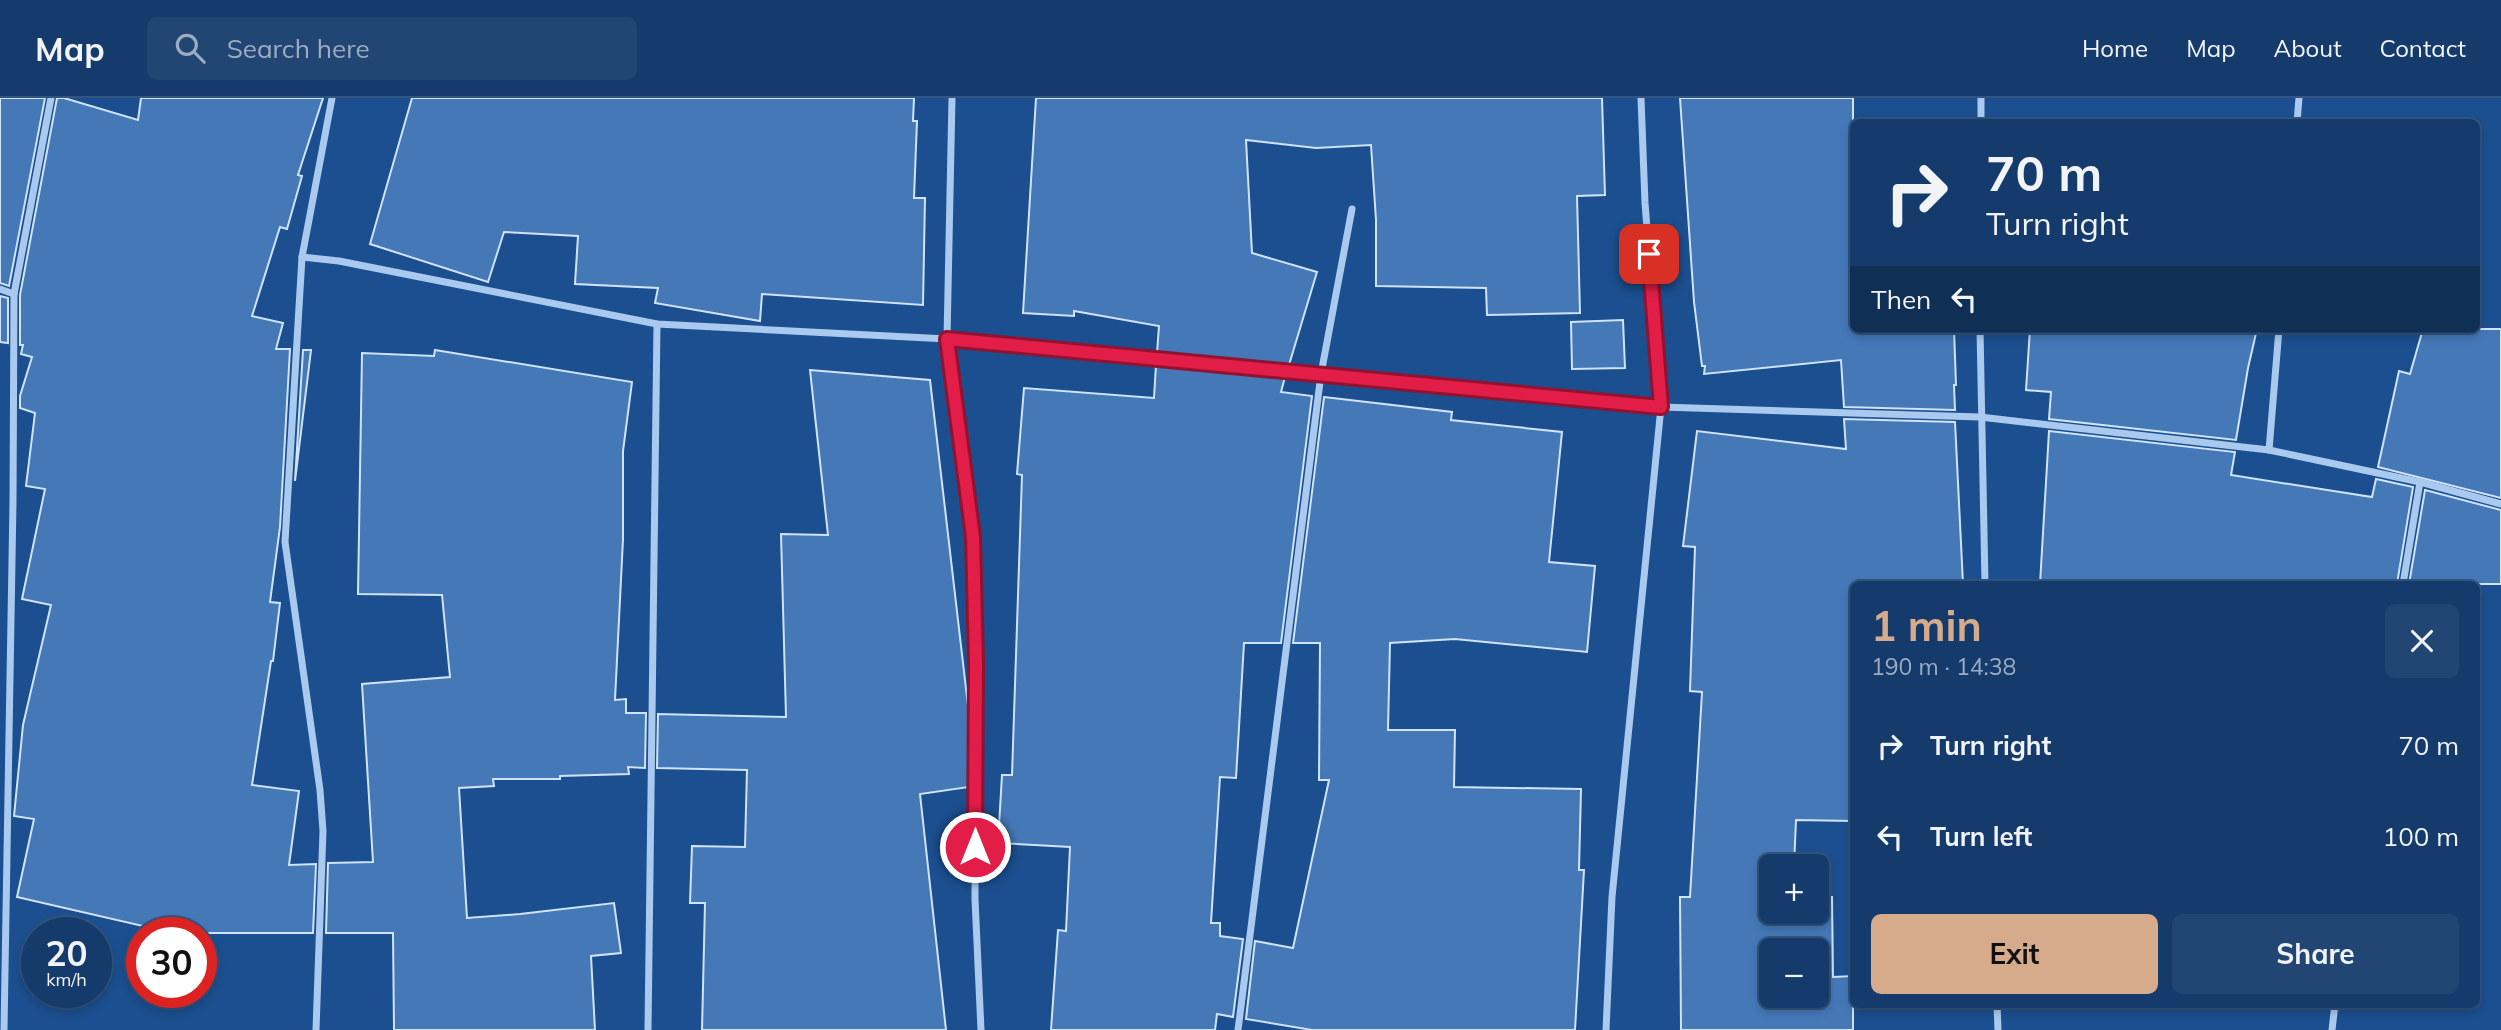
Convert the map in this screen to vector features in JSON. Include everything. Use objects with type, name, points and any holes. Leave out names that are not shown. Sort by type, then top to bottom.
[{"type":"street","points":[[4,1030],[14,294],[51,98]]},
{"type":"street","points":[[316,1030],[323,831],[320,790],[285,542],[302,257],[332,98]]},
{"type":"street","points":[[952,98],[947,339],[973,537],[976,663],[975,899],[981,1030]]},
{"type":"street","points":[[1606,1030],[1612,897],[1661,407],[1645,203],[1641,98]]},
{"type":"street","points":[[1981,98],[1981,119]]},
{"type":"street","points":[[2297,119],[2299,98]]},
{"type":"street","points":[[1238,1030],[1321,374],[1352,209]]},
{"type":"street","points":[[302,257],[339,261],[657,324],[947,339],[1661,407],[1980,417],[2269,450],[2420,482],[2501,504]]},
{"type":"street","points":[[0,289],[14,294]]},
{"type":"street","points":[[648,1030],[657,324]]},
{"type":"street","points":[[1980,333],[1985,581]]},
{"type":"street","points":[[2269,450],[2279,333]]},
{"type":"street","points":[[2404,581],[2420,482]]},
{"type":"street","points":[[1997,1008],[1998,1030]]},
{"type":"street","points":[[2332,1030],[2335,1008]]},
{"type":"building","points":[[0,98],[45,98],[9,286],[0,283]]},
{"type":"building","points":[[57,98],[138,120],[141,98],[323,98],[298,175],[302,176],[287,229],[280,227],[252,316],[283,323],[276,349],[290,349],[280,527],[270,602],[280,603],[252,785],[299,791],[289,865],[316,864],[313,933],[217,933],[217,917],[126,917],[126,922],[17,897],[34,819],[14,816],[23,725],[51,605],[22,599],[45,489],[26,486],[35,413],[20,408],[20,396],[32,357],[21,354],[23,345],[20,345],[20,295]]},
{"type":"building","points":[[412,98],[914,98],[913,121],[917,121],[914,198],[925,198],[923,305],[762,294],[760,321],[655,303],[658,288],[575,284],[578,236],[504,232],[488,282],[370,244]]},
{"type":"building","points":[[1036,98],[1602,98],[1605,195],[1577,196],[1580,313],[1487,315],[1486,288],[1376,286],[1376,220],[1371,145],[1316,148],[1246,140],[1252,253],[1317,272],[1289,365],[1157,353],[1159,326],[1074,311],[1074,316],[1023,313]]},
{"type":"building","points":[[1680,98],[1853,98],[1853,119],[1850,119],[1850,333],[1954,333],[1955,410],[1844,407],[1841,360],[1704,374],[1694,302]]},
{"type":"building","points":[[0,296],[8,298],[8,343],[0,342]]},
{"type":"building","points":[[1623,320],[1625,368],[1572,369],[1571,322]]},
{"type":"building","points":[[2480,329],[2501,329],[2501,498],[2378,467],[2399,371],[2410,374],[2422,333],[2480,333]]},
{"type":"building","points":[[2030,333],[2256,333],[2236,440],[2049,419],[2051,392],[2026,390]]},
{"type":"building","points":[[303,350],[311,350],[295,481]]},
{"type":"building","points":[[435,350],[632,382],[623,451],[623,539],[615,700],[626,699],[626,713],[646,713],[645,768],[628,767],[629,774],[560,776],[560,779],[493,779],[494,786],[459,788],[467,918],[614,903],[621,953],[591,956],[595,1030],[394,1030],[393,933],[326,933],[328,863],[373,862],[362,684],[450,677],[442,595],[358,594],[362,353],[434,356]]},
{"type":"building","points":[[1156,365],[1285,377],[1281,392],[1312,396],[1281,643],[1244,643],[1236,778],[1220,777],[1211,923],[1220,923],[1220,936],[1243,939],[1233,1017],[1217,1014],[1215,1030],[1051,1030],[1058,930],[1066,931],[1070,847],[998,843],[1002,775],[1012,775],[1022,475],[1017,474],[1024,388],[1154,398]]},
{"type":"building","points":[[810,370],[930,380],[970,723],[969,787],[920,794],[946,1030],[702,1030],[705,903],[690,903],[692,846],[745,847],[747,770],[657,768],[658,714],[786,717],[781,534],[828,535]]},
{"type":"building","points":[[1324,397],[1452,412],[1451,420],[1562,432],[1549,562],[1595,566],[1587,652],[1455,639],[1390,643],[1388,730],[1455,730],[1454,787],[1581,789],[1579,870],[1584,870],[1575,1030],[1312,1030],[1246,1019],[1255,941],[1293,948],[1329,780],[1319,780],[1320,643],[1293,643]]},
{"type":"building","points":[[1844,419],[1955,422],[1963,581],[1850,581],[1850,821],[1796,820],[1795,854],[1759,854],[1759,924],[1829,924],[1829,897],[1832,897],[1833,977],[1850,976],[1853,1030],[1681,1030],[1680,897],[1690,897],[1702,692],[1690,691],[1695,547],[1683,546],[1697,431],[1846,449]]},
{"type":"building","points":[[2049,431],[2235,452],[2231,475],[2372,497],[2376,479],[2413,487],[2397,581],[2040,581]]},
{"type":"building","points":[[2425,490],[2501,510],[2501,584],[2480,584],[2480,581],[2410,581]]},
{"type":"route","points":[[975,847],[976,663],[973,537],[947,339],[1661,407],[1649,254]]}]
